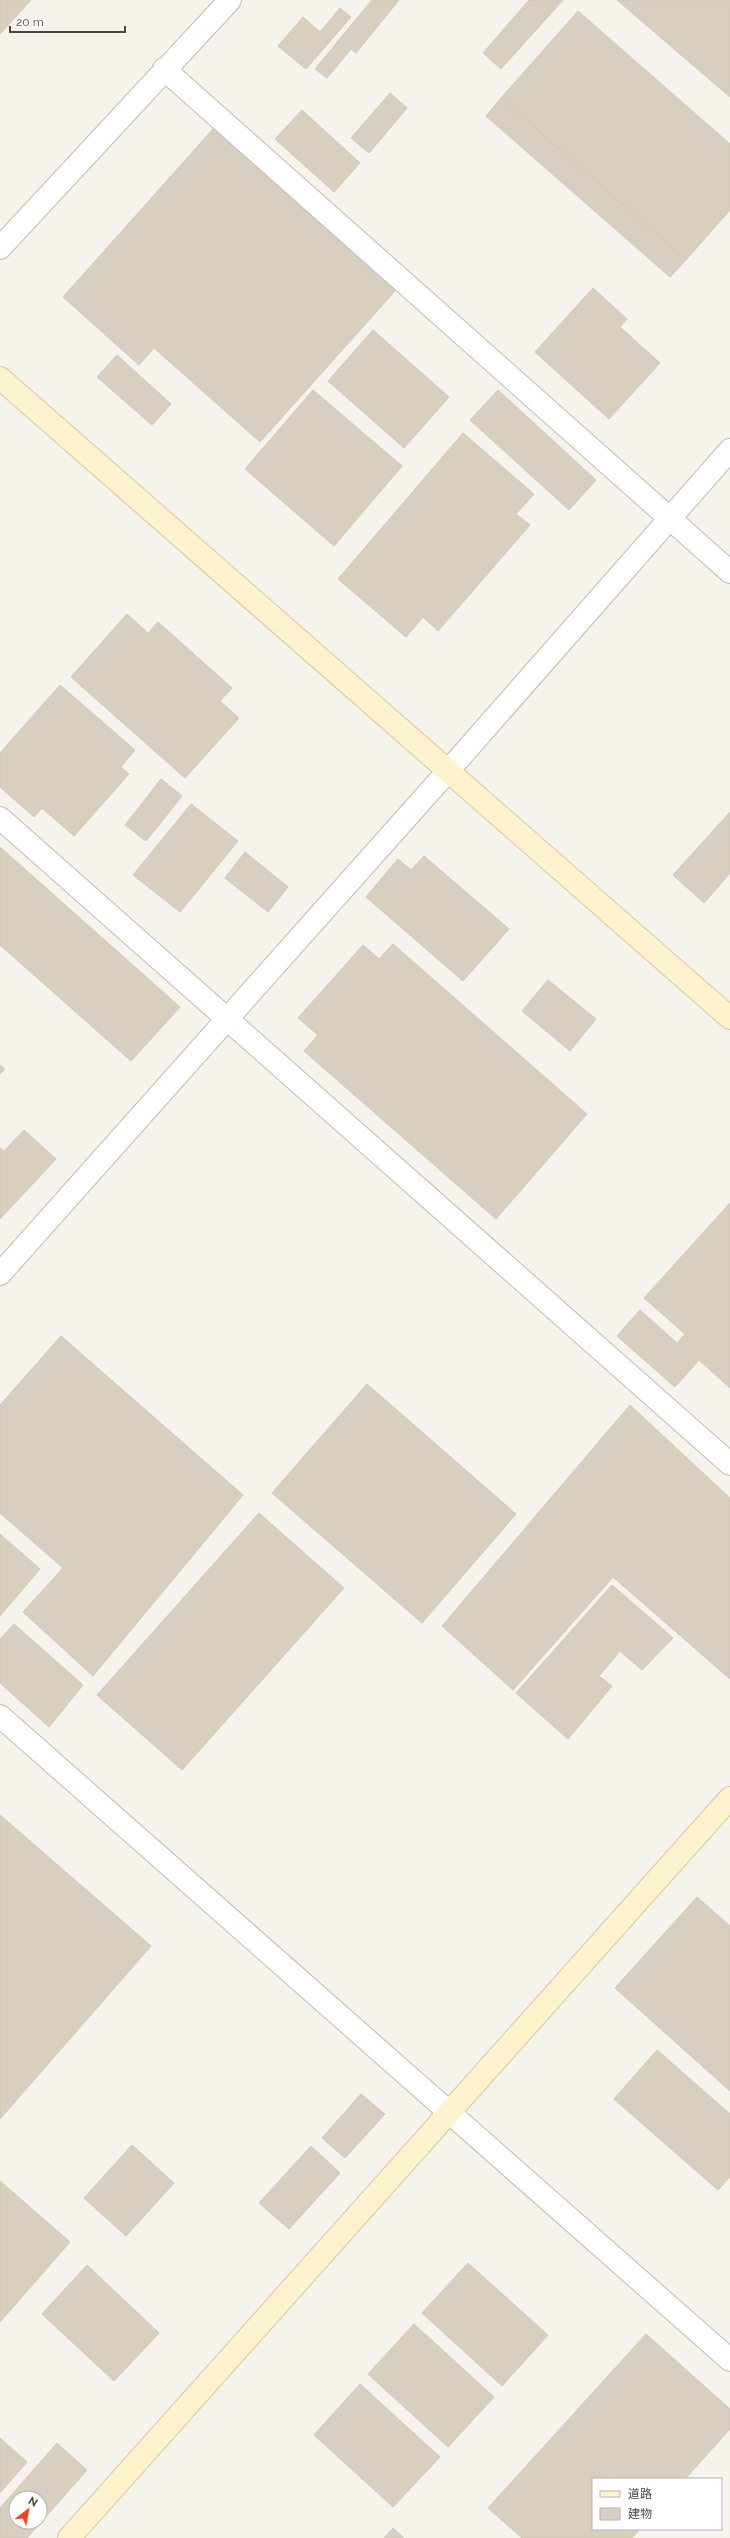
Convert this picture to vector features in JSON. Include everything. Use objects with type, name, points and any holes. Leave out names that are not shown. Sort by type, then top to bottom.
[{"type":"street","points":[[0,248],[164,69],[230,0]]},
{"type":"street","points":[[164,69],[730,572]]},
{"type":"street","points":[[0,378],[730,1018]]},
{"type":"street","points":[[0,1274],[448,771],[730,450]]},
{"type":"street","points":[[0,818],[730,1464]]},
{"type":"street","points":[[0,1716],[730,2360]]},
{"type":"street","points":[[69,2538],[730,1798]]},
{"type":"building","points":[[0,0],[31,0],[0,34]]},
{"type":"building","points":[[372,0],[399,0],[356,53],[351,49],[327,78],[315,69]]},
{"type":"building","points":[[529,0],[563,0],[501,69],[483,53]]},
{"type":"building","points":[[617,0],[730,0],[730,97]]},
{"type":"building","points":[[340,8],[351,17],[306,69],[278,46],[303,17],[320,32]]},
{"type":"building","points":[[578,11],[730,144],[730,210],[686,260],[501,98]]},
{"type":"building","points":[[390,93],[407,108],[369,153],[351,138]]},
{"type":"building","points":[[501,98],[686,260],[670,277],[486,116]]},
{"type":"building","points":[[302,110],[360,163],[334,192],[275,139]]},
{"type":"building","points":[[213,129],[395,291],[260,442],[154,348],[139,365],[63,297]]},
{"type":"building","points":[[593,288],[627,319],[620,327],[660,363],[609,419],[535,352]]},
{"type":"building","points":[[373,330],[449,397],[404,448],[328,381]]},
{"type":"building","points":[[117,355],[171,404],[152,425],[97,377]]},
{"type":"building","points":[[313,390],[402,466],[334,546],[245,469]]},
{"type":"building","points":[[498,390],[596,480],[569,510],[470,420]]},
{"type":"building","points":[[463,433],[534,494],[516,514],[530,525],[438,631],[423,617],[406,637],[338,579]]},
{"type":"building","points":[[127,614],[148,633],[158,622],[232,688],[220,701],[239,718],[185,778],[71,677]]},
{"type":"building","points":[[60,685],[135,750],[121,767],[129,774],[74,836],[42,808],[34,817],[0,787],[0,753]]},
{"type":"building","points":[[161,779],[182,796],[146,841],[125,825]]},
{"type":"building","points":[[191,804],[238,841],[180,912],[133,875]]},
{"type":"building","points":[[730,812],[730,873],[704,903],[673,875]]},
{"type":"building","points":[[0,847],[180,1007],[131,1061],[0,945]]},
{"type":"building","points":[[245,852],[288,887],[268,912],[225,878]]},
{"type":"building","points":[[424,856],[509,929],[463,981],[366,897],[398,859],[411,870]]},
{"type":"building","points":[[393,944],[587,1114],[496,1219],[304,1051],[318,1035],[298,1018],[363,945],[379,959]]},
{"type":"building","points":[[548,980],[596,1019],[570,1051],[522,1011]]},
{"type":"building","points":[[0,1065],[5,1069],[0,1074]]},
{"type":"building","points":[[24,1130],[56,1159],[0,1219],[0,1148],[4,1151]]},
{"type":"building","points":[[730,1203],[730,1388],[699,1360],[675,1387],[617,1336],[640,1310],[677,1343],[685,1334],[644,1298]]},
{"type":"building","points":[[61,1336],[243,1495],[93,1676],[23,1612],[63,1568],[0,1513],[0,1405]]},
{"type":"building","points":[[367,1384],[516,1514],[422,1623],[272,1493]]},
{"type":"building","points":[[630,1405],[730,1498],[730,1679],[613,1577],[513,1690],[442,1626]]},
{"type":"building","points":[[259,1513],[344,1588],[182,1770],[97,1695]]},
{"type":"building","points":[[0,1534],[40,1569],[0,1616]]},
{"type":"building","points":[[612,1585],[673,1638],[642,1670],[620,1651],[599,1676],[612,1686],[568,1739],[516,1693]]},
{"type":"building","points":[[14,1624],[83,1685],[49,1727],[0,1683],[0,1639]]},
{"type":"building","points":[[0,1815],[151,1946],[0,2119]]},
{"type":"building","points":[[697,1897],[730,1926],[730,2091],[615,1988]]},
{"type":"building","points":[[657,2050],[730,2114],[730,2177],[718,2190],[614,2099]]},
{"type":"building","points":[[361,2094],[385,2114],[345,2158],[322,2138]]},
{"type":"building","points":[[132,2145],[174,2183],[126,2236],[84,2198]]},
{"type":"building","points":[[311,2146],[340,2173],[289,2229],[259,2203]]},
{"type":"building","points":[[0,2181],[70,2242],[0,2322]]},
{"type":"building","points":[[468,2263],[548,2335],[502,2386],[422,2313]]},
{"type":"building","points":[[87,2265],[159,2333],[114,2381],[42,2314]]},
{"type":"building","points":[[414,2324],[494,2397],[448,2447],[368,2374]]},
{"type":"building","points":[[646,2334],[730,2409],[730,2429],[686,2478],[592,2478],[592,2530],[639,2530],[632,2538],[522,2538],[488,2508]]},
{"type":"building","points":[[360,2384],[440,2457],[393,2507],[314,2435]]},
{"type":"building","points":[[0,2438],[27,2462],[0,2493]]},
{"type":"building","points":[[57,2443],[87,2470],[48,2514],[48,2490],[16,2490]]},
{"type":"building","points":[[8,2499],[8,2530],[34,2530],[27,2538],[0,2538],[0,2508]]},
{"type":"building","points":[[393,2528],[404,2538],[384,2538]]}]
